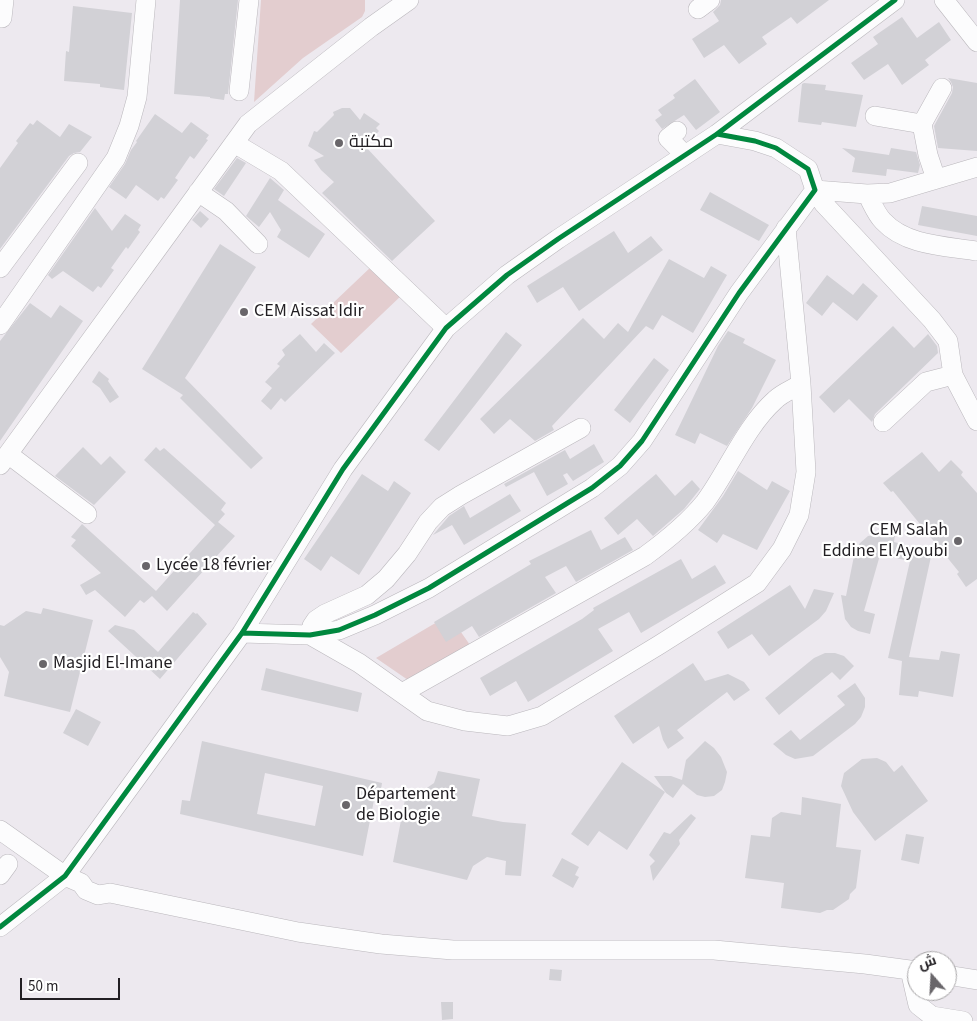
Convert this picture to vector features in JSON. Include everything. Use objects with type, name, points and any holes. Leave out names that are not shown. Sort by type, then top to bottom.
[{"type":"street","points":[[0,325],[116,158],[129,126],[137,96],[146,0]]},
{"type":"street","points":[[239,91],[249,0]]},
{"type":"street","points":[[0,927],[73,879],[242,633],[343,469],[446,328],[507,275],[717,134],[895,0]]},
{"type":"street","points":[[944,0],[977,42]]},
{"type":"street","points":[[87,514],[4,460],[248,124],[371,27],[398,3]]},
{"type":"street","points":[[936,179],[928,155],[922,124],[942,88]]},
{"type":"street","points":[[874,116],[922,124]]},
{"type":"street","points":[[677,132],[668,138],[685,155]]},
{"type":"street","points":[[717,134],[755,141],[776,148],[808,169],[815,190],[824,204],[932,320],[948,341],[954,375],[977,422]]},
{"type":"street","points":[[234,143],[281,171],[446,328]]},
{"type":"street","points":[[0,268],[78,163]]},
{"type":"street","points":[[815,190],[867,194],[890,193],[977,167]]},
{"type":"street","points":[[242,633],[310,635],[338,630],[376,615],[429,588],[592,488],[620,466],[642,441],[739,293],[815,190]]},
{"type":"street","points":[[198,192],[226,211],[258,244]]},
{"type":"street","points":[[867,194],[882,221],[899,233],[918,241],[977,251]]},
{"type":"street","points":[[310,635],[359,663],[427,710],[465,721],[508,726],[542,716],[660,645],[757,583],[782,549],[799,515],[806,472],[801,384],[786,228]]},
{"type":"street","points":[[882,422],[926,382],[954,375]]},
{"type":"street","points":[[402,693],[645,556],[668,539],[686,523],[705,501],[743,441],[775,399],[801,384]]},
{"type":"street","points":[[310,635],[316,620],[367,595],[386,579],[407,554],[428,522],[442,507],[581,428]]},
{"type":"street","points":[[0,830],[73,879],[93,879],[105,884],[110,893],[298,932],[453,950],[714,950],[907,969]]},
{"type":"street","points":[[957,977],[977,980]]},
{"type":"street","points":[[917,1001],[918,1005],[932,1016],[963,1021]]},
{"type":"shaded area","points":[[261,0],[365,0],[365,11],[362,17],[303,58],[254,102]]},
{"type":"shaded area","points":[[373,265],[403,294],[341,353],[311,324]]},
{"type":"shaded area","points":[[449,615],[470,645],[408,680],[376,658]]},
{"type":"building","points":[[180,0],[238,0],[228,94],[225,94],[224,100],[174,94]]},
{"type":"building","points":[[721,0],[829,0],[797,24],[791,17],[762,37],[767,44],[739,64],[724,45],[704,58],[692,39],[719,21],[713,12],[720,5]]},
{"type":"building","points":[[73,6],[132,13],[124,90],[100,87],[100,84],[64,81],[66,51],[69,52]]},
{"type":"building","points":[[902,17],[917,38],[939,22],[951,40],[925,60],[929,65],[902,85],[888,64],[864,80],[851,63],[878,44],[873,37]]},
{"type":"building","points":[[948,78],[977,83],[977,151],[938,148],[934,126],[952,93],[953,87]]},
{"type":"building","points":[[695,79],[720,112],[696,130],[684,115],[662,129],[655,120],[662,115],[658,110],[675,98],[673,95]]},
{"type":"building","points":[[802,84],[826,85],[825,90],[863,95],[856,127],[822,122],[821,125],[798,122]]},
{"type":"building","points":[[342,108],[350,108],[360,120],[364,113],[380,124],[376,128],[379,131],[365,146],[435,221],[392,261],[322,193],[334,182],[321,170],[314,160],[324,156],[308,146],[314,131],[317,132],[334,115],[333,112]]},
{"type":"building","points":[[155,114],[182,133],[191,122],[209,135],[206,139],[208,140],[194,159],[190,156],[175,178],[178,180],[164,199],[161,197],[158,201],[136,185],[126,199],[109,187],[125,164],[136,141]]},
{"type":"building","points":[[37,120],[60,137],[69,124],[92,137],[80,152],[69,156],[0,249],[0,168],[18,143],[16,141],[30,123],[33,125]]},
{"type":"building","points":[[842,148],[889,155],[891,148],[916,152],[920,165],[918,173],[887,169],[886,176],[852,172],[855,158]]},
{"type":"building","points":[[237,158],[246,163],[224,196],[214,189]]},
{"type":"building","points":[[270,178],[284,190],[278,200],[325,234],[309,258],[277,237],[281,230],[270,212],[259,227],[246,216]]},
{"type":"building","points":[[710,192],[769,225],[759,241],[700,210]]},
{"type":"building","points":[[922,206],[977,216],[977,236],[918,225]]},
{"type":"building","points":[[95,208],[112,231],[125,214],[141,225],[138,230],[140,232],[111,268],[114,270],[101,288],[98,286],[93,292],[63,271],[52,279],[48,275]]},
{"type":"building","points":[[200,211],[209,219],[201,228],[192,220]]},
{"type":"building","points":[[614,231],[628,253],[651,236],[663,250],[579,311],[563,287],[537,303],[527,286]]},
{"type":"building","points":[[220,244],[256,267],[185,378],[263,458],[251,469],[180,398],[183,395],[142,369]]},
{"type":"building","points":[[669,259],[704,278],[711,266],[727,275],[693,333],[662,315],[653,330],[646,326],[552,426],[554,430],[535,441],[510,419],[494,434],[480,419],[583,318],[604,339],[618,323],[628,332]]},
{"type":"building","points":[[827,275],[853,295],[863,283],[878,296],[857,321],[833,302],[822,316],[806,303]]},
{"type":"building","points":[[30,303],[51,318],[60,305],[83,321],[0,441],[0,341]]},
{"type":"building","points":[[893,326],[914,348],[928,334],[937,346],[938,353],[875,414],[872,422],[849,399],[834,413],[819,397]]},
{"type":"building","points":[[728,331],[745,339],[743,343],[776,360],[752,408],[727,446],[700,433],[695,444],[675,435],[718,346]]},
{"type":"building","points":[[506,332],[522,345],[439,451],[424,440]]},
{"type":"building","points":[[300,334],[316,352],[324,343],[335,353],[285,402],[281,398],[271,410],[261,401],[272,388],[265,382],[280,366],[277,364],[285,355],[282,350]]},
{"type":"building","points":[[654,358],[669,370],[630,423],[614,410]]},
{"type":"building","points":[[99,371],[109,379],[108,381],[119,397],[110,403],[100,388],[92,382]]},
{"type":"building","points":[[594,444],[604,462],[573,481],[567,473],[563,475],[568,484],[547,496],[534,472],[506,487],[504,484],[565,450],[570,459]]},
{"type":"building","points":[[83,447],[101,465],[110,456],[126,472],[94,505],[55,476]]},
{"type":"building","points":[[156,447],[160,451],[164,448],[226,503],[221,510],[225,514],[218,522],[235,536],[167,611],[152,596],[144,603],[140,600],[125,617],[95,590],[86,595],[80,585],[101,573],[71,546],[76,540],[71,537],[82,524],[156,591],[215,525],[144,460]]},
{"type":"building","name":"CEM Salah Eddine El Ayoubi","points":[[922,452],[939,472],[951,460],[963,472],[961,475],[977,493],[977,579],[966,587],[957,574],[959,572],[893,491],[891,492],[883,483]]},
{"type":"building","points":[[738,471],[767,490],[772,481],[790,491],[757,550],[723,534],[717,543],[698,530],[723,496]]},
{"type":"building","points":[[362,474],[388,491],[394,481],[411,493],[359,575],[331,556],[321,571],[304,559]]},
{"type":"building","points":[[656,474],[675,496],[692,480],[700,489],[684,509],[653,536],[637,519],[618,535],[604,518]]},
{"type":"building","points":[[510,494],[521,511],[464,545],[452,525],[433,535],[449,516],[464,506],[470,518]]},
{"type":"building","points":[[591,530],[601,550],[625,537],[633,550],[576,582],[566,566],[545,577],[556,593],[479,637],[472,626],[446,642],[434,622],[531,564],[529,561]]},
{"type":"building","points":[[881,534],[895,535],[894,542],[932,552],[909,657],[939,660],[941,651],[960,654],[953,697],[919,691],[918,697],[899,695],[902,661],[888,658],[910,561],[880,555],[864,611],[875,614],[870,634],[851,627],[845,619],[841,595],[846,596],[855,551],[859,544],[868,536]]},
{"type":"building","points":[[681,559],[692,579],[715,565],[726,583],[641,633],[629,612],[598,629],[613,651],[528,702],[516,681],[490,696],[480,678],[582,619],[594,610],[593,608]]},
{"type":"building","points":[[790,585],[805,609],[814,589],[834,593],[826,611],[819,619],[769,656],[752,634],[728,649],[717,632]]},
{"type":"building","name":"Masjid El-Imane","points":[[43,608],[93,620],[70,712],[4,696],[9,672],[0,657],[0,625],[4,626],[26,611],[41,614]]},
{"type":"building","points":[[193,612],[197,613],[207,624],[160,679],[108,631],[115,625],[134,630],[158,652]]},
{"type":"building","points":[[825,653],[835,653],[844,656],[854,666],[840,680],[832,672],[779,715],[765,698],[814,658]]},
{"type":"building","points":[[693,663],[705,681],[728,674],[744,682],[750,690],[734,701],[727,692],[677,730],[684,738],[668,749],[659,726],[633,744],[614,716]]},
{"type":"building","points":[[266,668],[362,693],[358,712],[261,690]]},
{"type":"building","points":[[855,683],[865,698],[865,707],[861,717],[855,724],[813,756],[795,759],[786,755],[773,744],[791,730],[800,740],[845,705],[837,696]]},
{"type":"building","points":[[76,709],[101,722],[88,746],[63,733]]},
{"type":"building","points":[[202,741],[382,783],[380,796],[375,795],[363,856],[180,814],[182,800],[190,801]],"holes":[[[265,773],[323,786],[315,826],[257,814]]]},
{"type":"building","points":[[705,741],[721,757],[727,772],[722,790],[714,796],[705,797],[697,795],[683,784],[673,798],[666,793],[654,776],[671,776],[682,780],[686,760]]},
{"type":"building","points":[[877,758],[886,762],[894,772],[902,765],[928,801],[875,841],[853,812],[841,786],[844,773],[862,759]]},
{"type":"building","points":[[622,762],[665,792],[627,850],[599,831],[588,846],[571,834]]},
{"type":"building","points":[[438,771],[480,779],[472,816],[526,824],[521,876],[505,875],[506,861],[487,857],[473,866],[467,880],[393,862],[407,789],[421,792],[434,783]]},
{"type":"building","points":[[802,797],[841,804],[836,847],[861,850],[856,888],[850,894],[849,899],[833,910],[820,913],[781,908],[784,883],[745,878],[751,835],[770,837],[772,818],[781,812],[801,815]]},
{"type":"building","points":[[691,814],[696,818],[679,840],[680,844],[653,881],[650,866],[655,861],[649,855],[664,832],[670,834]]},
{"type":"building","points":[[906,834],[924,837],[919,864],[901,860]]},
{"type":"building","points":[[562,858],[579,867],[575,875],[579,877],[573,888],[552,876]]},
{"type":"building","points":[[550,969],[562,970],[561,981],[549,980]]},
{"type":"building","points":[[441,1002],[453,1002],[453,1019],[442,1020]]},
{"type":"cycle path","points":[[0,927],[65,876],[242,633],[343,469],[446,328],[507,275],[717,134],[895,0]]},
{"type":"cycle path","points":[[242,633],[310,635],[339,630],[375,615],[429,588],[592,488],[620,466],[642,441],[739,293],[815,190],[808,169],[776,148],[755,141],[717,134]]},
{"type":"place","name":"مكتبة","points":[[339,143]]},
{"type":"place","name":"CEM Aissat Idir","points":[[244,312]]},
{"type":"place","name":"CEM Salah Eddine El Ayoubi","points":[[958,541]]},
{"type":"place","name":"Lycée 18 février","points":[[146,566]]},
{"type":"place","name":"Masjid El-Imane","points":[[43,664]]},
{"type":"place","name":"Département de Biologie","points":[[346,805]]}]
